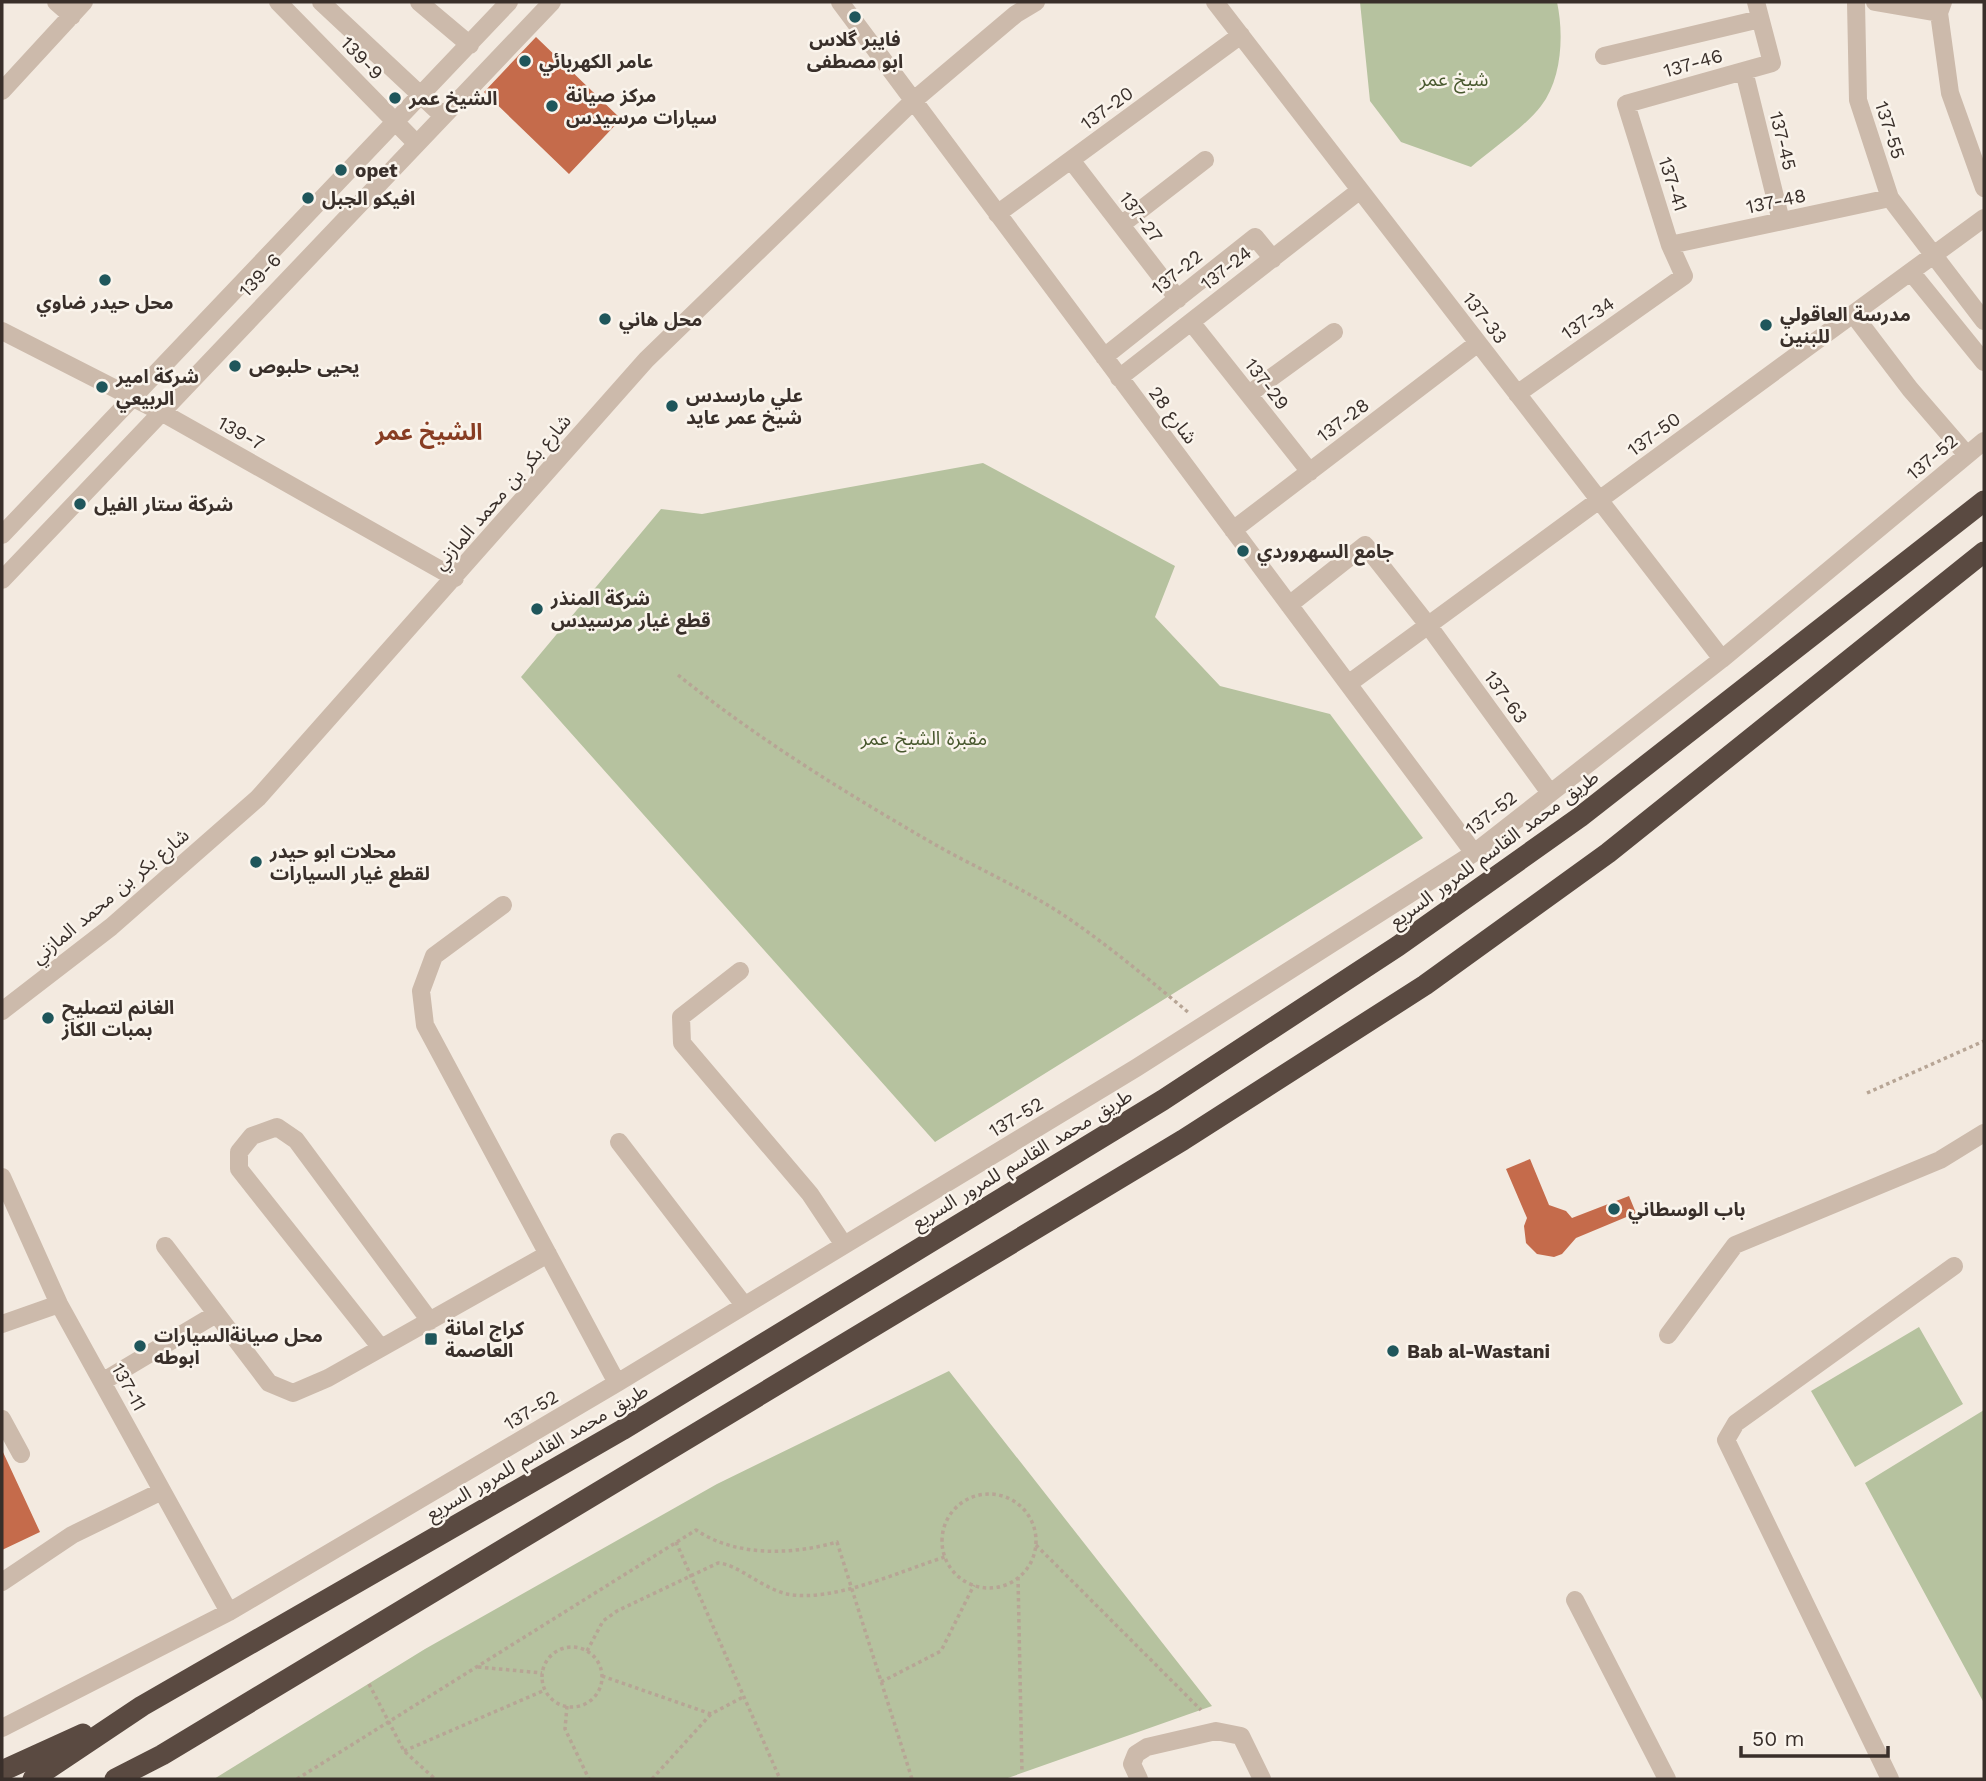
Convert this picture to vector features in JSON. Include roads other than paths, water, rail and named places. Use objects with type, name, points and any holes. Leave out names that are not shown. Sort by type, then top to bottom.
[{"type":"highway","name":"طريق محمد القاسم للمرور السريع","points":[[33,1779],[142,1706],[622,1430],[1185,1085],[1398,946],[1580,817],[1984,502]]},
{"type":"highway","points":[[115,1779],[162,1755],[1183,1140],[1425,985],[1608,853],[1984,552]]},
{"type":"highway","points":[[2,1771],[142,1706]]},
{"type":"highway","points":[[131,1779],[162,1755]]},
{"type":"street","points":[[56,2],[72,16]]},
{"type":"street","points":[[2,92],[84,2]]},
{"type":"street","name":"139-9","points":[[278,2],[416,143]]},
{"type":"street","name":"139-9","points":[[321,2],[443,116]]},
{"type":"street","points":[[419,2],[470,45]]},
{"type":"street","name":"139-6","points":[[2,535],[509,2]]},
{"type":"street","name":"139-6","points":[[2,580],[552,2]]},
{"type":"street","name":"شارع 28","points":[[840,2],[1474,853]]},
{"type":"street","name":"شارع بكر بن محمد المازني","points":[[2,1010],[111,927],[258,798],[646,360],[913,101],[1036,2]]},
{"type":"street","name":"137-33","points":[[1215,2],[1722,659]]},
{"type":"street","name":"137-55","points":[[1856,2],[1858,100],[1890,198],[1984,321]]},
{"type":"street","points":[[1875,2],[1941,7],[1950,93],[1984,188]]},
{"type":"street","points":[[1604,56],[1758,10]]},
{"type":"street","name":"137-46","points":[[1626,104],[1772,63],[1758,10]]},
{"type":"street","name":"137-20","points":[[997,214],[1241,35]]},
{"type":"street","name":"137-45","points":[[1744,71],[1781,221]]},
{"type":"street","name":"137-41","points":[[1626,104],[1670,245],[1684,276]]},
{"type":"street","name":"137-27","points":[[1071,160],[1178,299]]},
{"type":"street","points":[[1121,225],[1205,160]]},
{"type":"street","name":"137-24","points":[[1119,379],[1359,191]]},
{"type":"street","name":"137-48","points":[[1670,245],[1890,198]]},
{"type":"street","name":"137-50","points":[[1348,684],[1984,218]]},
{"type":"street","name":"137-22","points":[[1104,357],[1255,237],[1273,258]]},
{"type":"street","points":[[1911,272],[1984,362]]},
{"type":"street","name":"137-34","points":[[1517,394],[1684,276]]},
{"type":"street","points":[[1853,314],[1910,389],[1967,455]]},
{"type":"street","name":"137-29","points":[[1191,322],[1310,472]]},
{"type":"street","name":"139-7","points":[[2,331],[160,411],[455,578]]},
{"type":"street","points":[[1250,394],[1334,332]]},
{"type":"street","name":"137-28","points":[[1233,530],[1478,343]]},
{"type":"street","name":"137-52","points":[[2,1728],[229,1612],[617,1383],[1204,1025],[1474,853],[1722,659],[1984,441]]},
{"type":"street","name":"137-63","points":[[1289,605],[1364,545],[1428,625],[1550,793]]},
{"type":"street","points":[[503,905],[434,956],[421,991],[425,1025],[617,1383]]},
{"type":"street","points":[[740,971],[681,1017],[682,1043],[810,1194],[844,1245]]},
{"type":"street","points":[[381,1348],[239,1169],[239,1152],[252,1136],[277,1127],[296,1140],[430,1321]]},
{"type":"street","points":[[1668,1335],[1735,1245],[1940,1160],[1984,1133]]},
{"type":"street","points":[[619,1142],[744,1305]]},
{"type":"street","name":"137-11","points":[[2,1177],[59,1304],[229,1612]]},
{"type":"street","points":[[165,1246],[269,1383],[293,1393],[328,1378],[548,1254]]},
{"type":"street","points":[[1889,1779],[1726,1440],[1736,1423],[1954,1266]]},
{"type":"street","points":[[2,1324],[59,1304]]},
{"type":"street","points":[[102,1382],[216,1314]]},
{"type":"street","points":[[2,1419],[21,1454]]},
{"type":"street","points":[[2,1582],[72,1535],[162,1491]]},
{"type":"street","points":[[1575,1600],[1667,1779]]},
{"type":"street","points":[[1139,1779],[1132,1764],[1136,1754],[1147,1747],[1216,1731],[1241,1736],[1262,1779]]},
{"type":"place","name":"فايبر گلاس ابو مصطفى","points":[[855,17]]},
{"type":"place","name":"عامر الكهربائي","points":[[525,61]]},
{"type":"place","name":"الشيخ عمر","points":[[395,98]]},
{"type":"place","name":"مركز صيانة سيارات مرسيدس","points":[[552,106]]},
{"type":"place","name":"opet","points":[[341,170]]},
{"type":"place","name":"افيكو الجبل","points":[[308,198]]},
{"type":"place","name":"محل حيدر ضاوي","points":[[105,280]]},
{"type":"place","name":"محل هاني","points":[[605,319]]},
{"type":"place","name":"مدرسة العاقولي للبنين","points":[[1766,325]]},
{"type":"place","name":"يحيى حلبوص","points":[[235,366]]},
{"type":"place","name":"شركة امير الربيعي","points":[[102,387]]},
{"type":"place","name":"علي مارسدس شيخ عمر عايد","points":[[672,406]]},
{"type":"place","name":"شركة ستار الفيل","points":[[80,504]]},
{"type":"place","name":"جامع السهروردي","points":[[1243,551]]},
{"type":"place","name":"شركة المنذر قطع غيار مرسيدس","points":[[537,609]]},
{"type":"place","name":"محلات ابو حيدر لقطع غيار السيارات","points":[[256,862]]},
{"type":"place","name":"الغانم لتصليح بمبات الكاز","points":[[48,1018]]},
{"type":"place","name":"باب الوسطاني","points":[[1614,1209]]},
{"type":"place","name":"كراج امانة العاصمة","points":[[431,1339]]},
{"type":"place","name":"محل صيانةالسيارات ابوطه","points":[[140,1346]]},
{"type":"place","name":"Bab al-Wastani","points":[[1393,1351]]},
{"type":"district","name":"الشيخ عمر","points":[[429,432]]},
{"type":"park label","name":"شيخ عمر","points":[[1454,79]]},
{"type":"park label","name":"مقبرة الشيخ عمر","points":[[924,738]]}]
